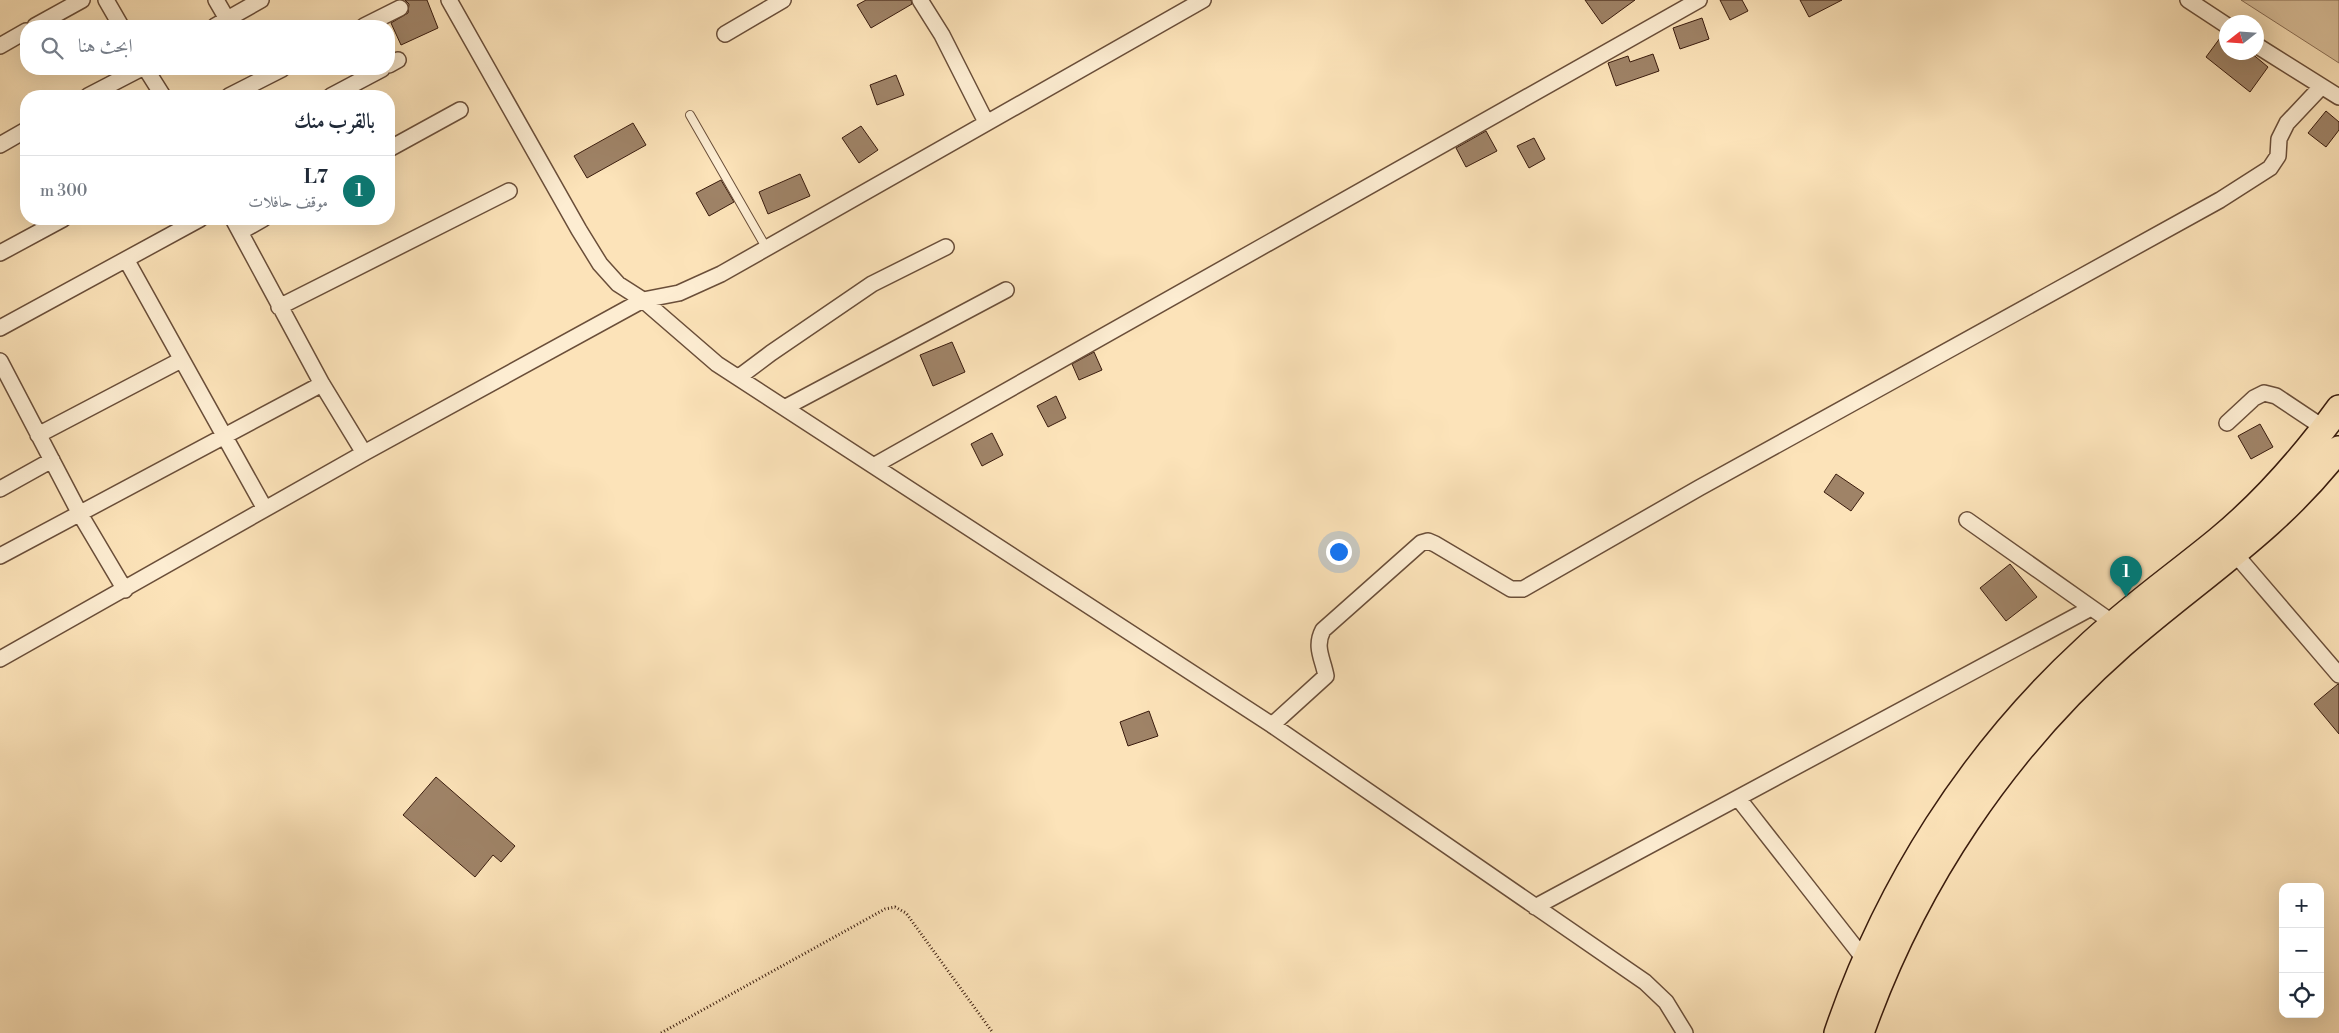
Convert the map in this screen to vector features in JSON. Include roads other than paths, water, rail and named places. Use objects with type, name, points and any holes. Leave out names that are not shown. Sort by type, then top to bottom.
[{"type":"highway","points":[[1837,1033],[1865,960],[1917,857],[1981,762],[2030,703],[2113,623],[2218,540],[2246,514],[2298,462],[2339,408]]},
{"type":"highway","points":[[1861,1033],[1884,973],[1916,905],[1954,841],[2002,772],[2044,722],[2096,669],[2124,644],[2236,555],[2287,508],[2339,449]]},
{"type":"street","points":[[46,20],[82,0]]},
{"type":"street","points":[[106,0],[118,20]]},
{"type":"street","points":[[216,0],[220,20]]},
{"type":"street","points":[[226,20],[261,0]]},
{"type":"street","points":[[449,0],[600,264],[618,284],[644,300],[717,364],[786,407],[1272,725],[1535,907],[1656,992],[1674,1013],[1685,1033]]},
{"type":"street","points":[[725,34],[783,0]]},
{"type":"street","points":[[920,0],[942,35],[986,122]]},
{"type":"street","points":[[0,659],[125,590],[364,453],[644,300],[680,293],[768,248],[986,122],[1204,0]]},
{"type":"street","points":[[875,465],[1700,0]]},
{"type":"street","points":[[2188,0],[2219,20]]},
{"type":"street","points":[[376,20],[400,8]]},
{"type":"street","points":[[0,46],[20,34]]},
{"type":"street","points":[[2264,50],[2339,97]]},
{"type":"street","points":[[100,90],[128,75]]},
{"type":"street","points":[[150,75],[159,90]]},
{"type":"street","points":[[241,90],[270,75]]},
{"type":"street","points":[[342,90],[371,75]]},
{"type":"street","points":[[1272,725],[1326,676],[1318,650],[1318,638],[1323,630],[1421,543],[1428,541],[1435,544],[1511,589],[1523,588],[1724,474],[2220,200],[2270,168],[2278,156],[2279,139],[2287,123],[2321,87]]},
{"type":"street","points":[[395,147],[460,110]]},
{"type":"street","points":[[0,145],[20,134]]},
{"type":"street","points":[[279,307],[509,191]]},
{"type":"street","points":[[0,253],[52,225]]},
{"type":"street","points":[[0,328],[127,261],[190,225]]},
{"type":"street","points":[[236,225],[322,384],[364,453]]},
{"type":"street","points":[[739,377],[872,284],[946,247]]},
{"type":"street","points":[[127,261],[265,509]]},
{"type":"street","points":[[786,407],[1006,290]]},
{"type":"street","points":[[38,435],[181,360]]},
{"type":"street","points":[[1,364],[80,514],[125,590]]},
{"type":"street","points":[[0,556],[322,384]]},
{"type":"street","points":[[2227,423],[2259,395],[2270,394],[2324,428]]},
{"type":"street","points":[[0,489],[52,460]]},
{"type":"street","points":[[1966,520],[2113,623]]},
{"type":"street","points":[[2236,555],[2339,675]]},
{"type":"street","points":[[1535,907],[2091,608]]},
{"type":"street","points":[[1738,798],[1865,960]]},
{"type":"lane","points":[[690,115],[768,248]]},
{"type":"place","name":"L7","points":[[2126,597]]}]
